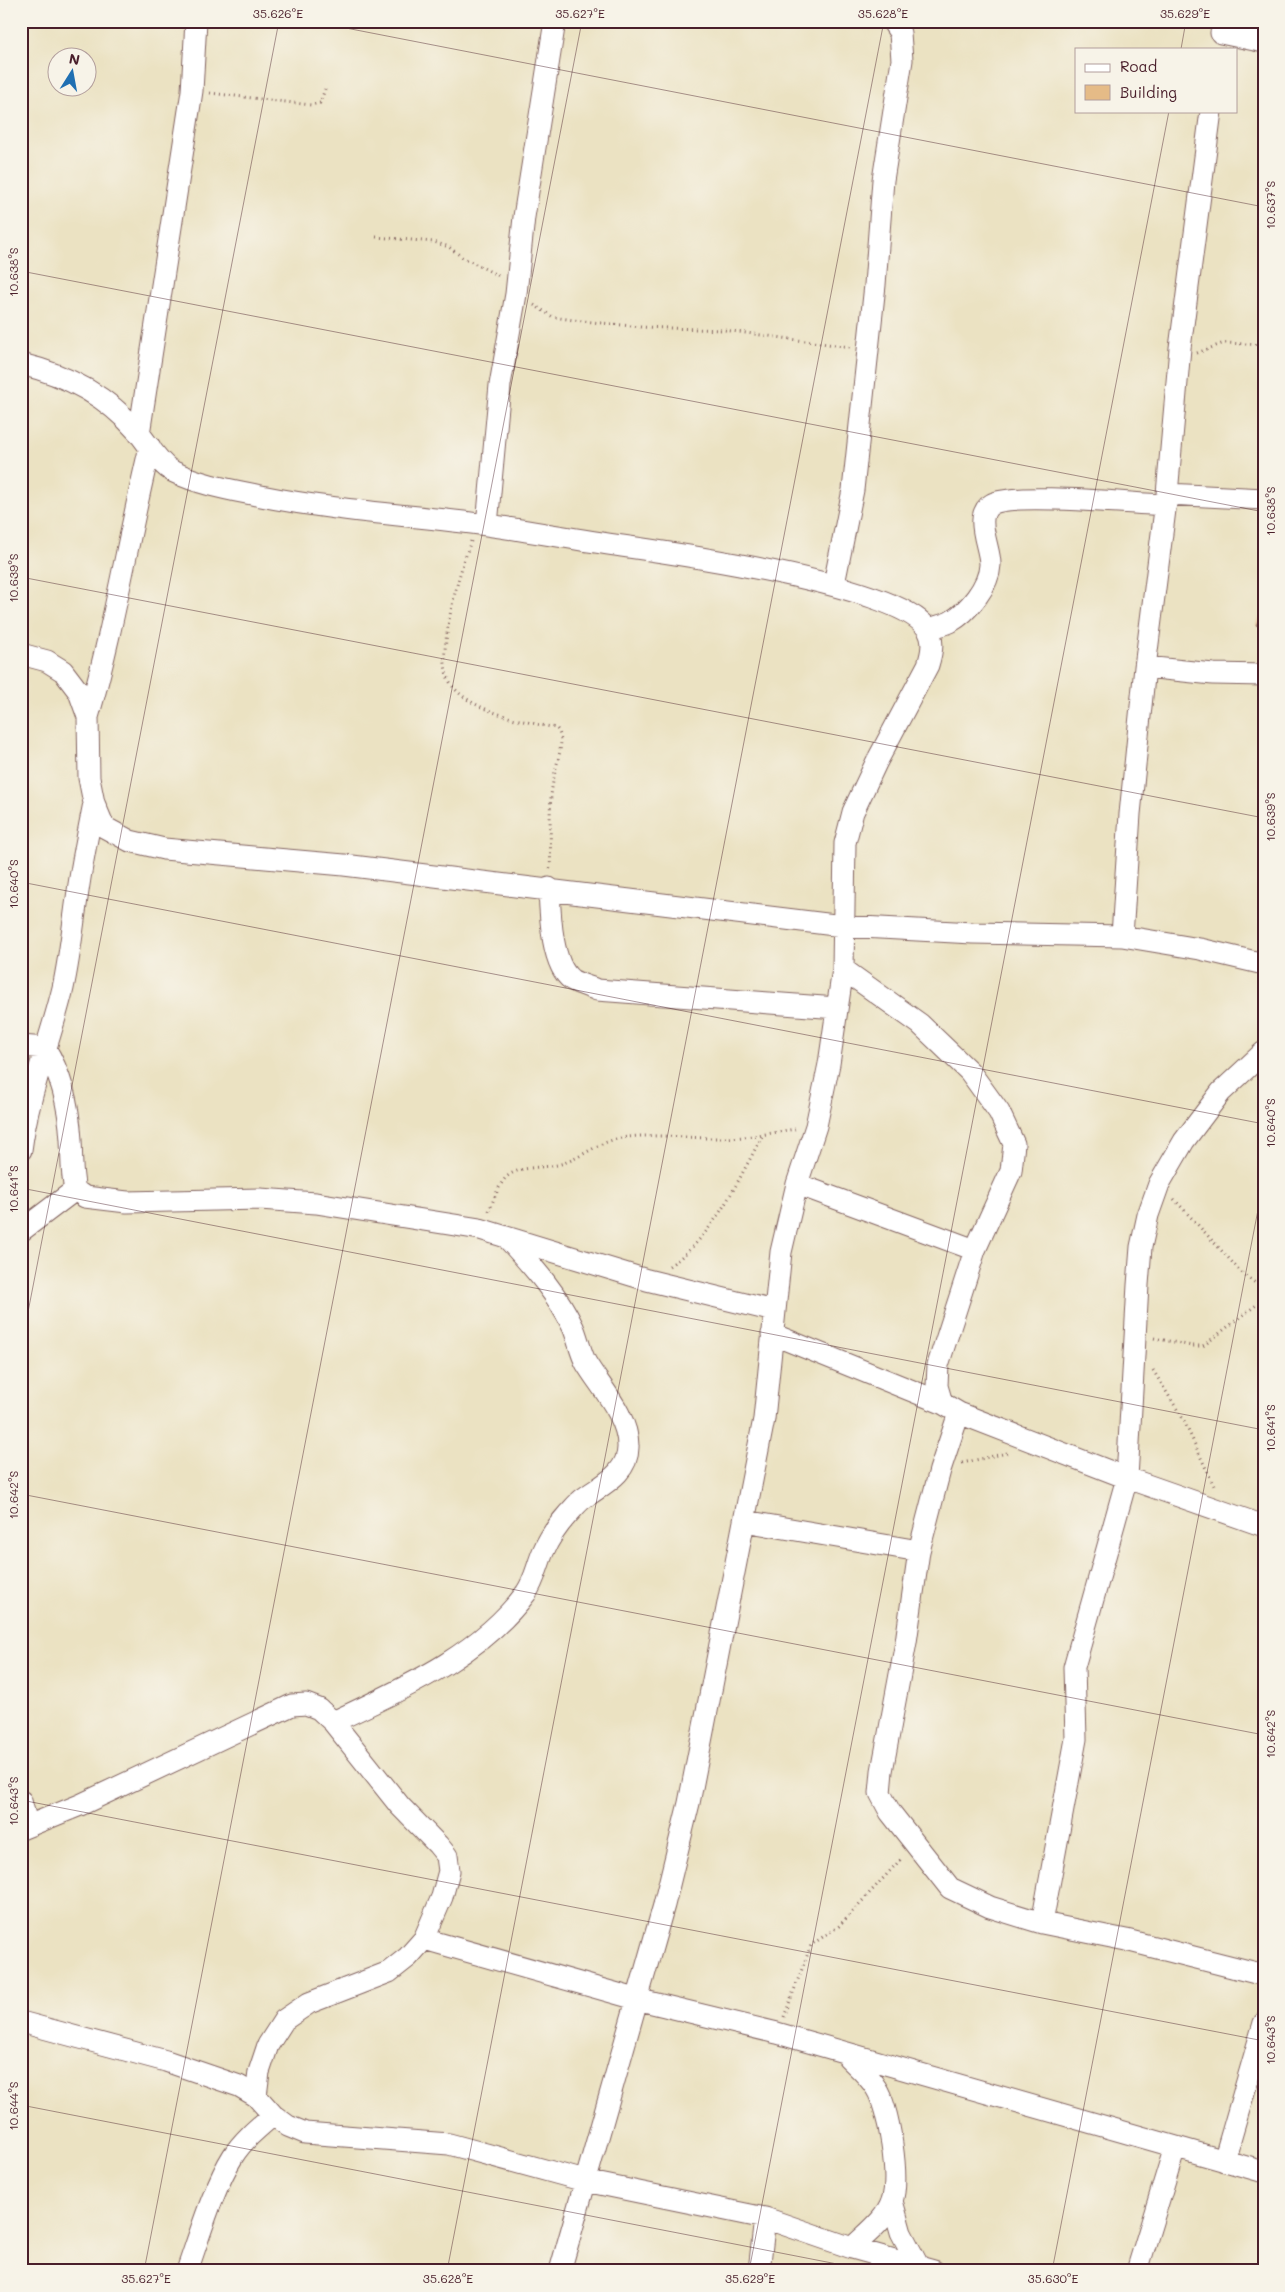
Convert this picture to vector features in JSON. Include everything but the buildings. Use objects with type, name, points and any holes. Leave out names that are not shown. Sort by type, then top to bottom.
[{"type":"street","points":[[196,21],[192,90],[145,440],[120,592],[88,717],[89,778],[94,803],[104,827],[130,841],[164,849],[344,865],[548,888],[843,926],[973,933],[1122,936],[1200,948],[1264,964]]},
{"type":"street","points":[[482,525],[500,385],[516,294],[524,217],[555,21]]},
{"type":"street","points":[[834,584],[853,490],[883,180],[902,60],[900,32],[892,21]]},
{"type":"street","points":[[1221,34],[1264,42]]},
{"type":"street","points":[[1122,936],[1130,814],[1145,667],[1166,500],[1180,348],[1211,112]]},
{"type":"street","points":[[21,364],[46,370],[87,387],[120,411],[171,471],[218,488],[288,501],[384,515],[482,525],[658,551],[834,584],[890,604],[922,622],[928,629],[933,651],[928,665],[876,763],[853,812],[845,843],[842,969],[830,1064],[816,1126],[797,1184],[781,1252],[764,1419],[689,1803],[664,1905],[560,2271]]},
{"type":"street","points":[[928,629],[950,622],[963,612],[984,584],[989,572],[990,562],[982,527],[988,508],[992,504],[1016,499],[1264,499]]},
{"type":"street","points":[[21,654],[47,661],[63,671],[80,692],[88,717]]},
{"type":"street","points":[[1145,667],[1213,674],[1264,675]]},
{"type":"street","points":[[21,1150],[25,1124],[63,988],[94,803]]},
{"type":"street","points":[[548,888],[552,926],[561,966],[572,980],[598,990],[837,1008]]},
{"type":"street","points":[[842,969],[920,1024],[970,1072],[999,1112],[1014,1144],[1011,1171],[975,1250],[938,1365],[937,1386],[950,1408],[940,1470],[919,1551],[906,1642],[882,1771],[880,1793],[890,1812],[950,1888],[990,1907],[1042,1923],[1126,1940],[1264,1975]]},
{"type":"street","points":[[21,1046],[45,1048]]},
{"type":"street","points":[[45,1048],[55,1064],[62,1082],[71,1139],[71,1172],[75,1190],[85,1197],[127,1202],[260,1199],[316,1202],[480,1229],[647,1280],[774,1311]]},
{"type":"street","points":[[1042,1923],[1076,1739],[1074,1667],[1127,1478],[1142,1247],[1148,1215],[1159,1184],[1184,1141],[1221,1092],[1264,1052]]},
{"type":"street","points":[[797,1184],[975,1250]]},
{"type":"street","points":[[21,1231],[75,1190]]},
{"type":"street","points":[[21,1210],[50,1209]]},
{"type":"street","points":[[332,1722],[423,1679],[458,1658],[496,1625],[519,1603],[532,1585],[543,1552],[554,1530],[583,1499],[607,1484],[624,1465],[629,1448],[627,1432],[618,1414],[586,1361],[573,1328],[556,1296],[508,1239]]},
{"type":"street","points":[[772,1334],[950,1408],[1127,1478],[1264,1526]]},
{"type":"street","points":[[744,1521],[919,1551]]},
{"type":"street","points":[[21,1828],[80,1805],[292,1705],[306,1704],[319,1709],[332,1722],[400,1806],[446,1856],[449,1871],[442,1897],[424,1940],[408,1958],[389,1972],[308,2003],[284,2020],[268,2045],[259,2072],[256,2096]]},
{"type":"street","points":[[21,1801],[25,1816],[21,1828]]},
{"type":"street","points":[[424,1940],[636,2000],[778,2033],[844,2054],[1264,2172]]},
{"type":"street","points":[[21,2022],[166,2061],[216,2077],[239,2086],[256,2096],[273,2115],[288,2126],[305,2133],[449,2144],[585,2181],[765,2218],[852,2248],[925,2270]]},
{"type":"street","points":[[1224,2161],[1264,2023]]},
{"type":"street","points":[[844,2054],[867,2074],[878,2090],[893,2150],[895,2182],[892,2201],[881,2220],[852,2248]]},
{"type":"street","points":[[187,2271],[233,2156],[252,2133],[273,2115]]},
{"type":"street","points":[[1137,2271],[1176,2147]]},
{"type":"street","points":[[892,2201],[901,2233],[925,2270]]},
{"type":"street","points":[[759,2271],[765,2218]]},
{"type":"path","points":[[192,90],[311,105],[320,103],[325,89]]},
{"type":"path","points":[[376,237],[434,242],[449,247],[500,277],[516,294],[553,317],[641,327],[724,330],[868,350]]},
{"type":"path","points":[[1180,348],[1199,353],[1224,343],[1264,345]]},
{"type":"path","points":[[482,525],[465,556],[445,648],[446,673],[454,687],[470,701],[488,711],[512,720],[556,728],[559,732],[561,738],[560,748],[550,798],[548,888]]},
{"type":"path","points":[[480,1229],[503,1181],[508,1175],[518,1171],[568,1162],[616,1139],[639,1136],[725,1138],[816,1126]]},
{"type":"path","points":[[647,1280],[678,1261],[716,1219],[763,1134]]},
{"type":"path","points":[[1159,1184],[1244,1275],[1264,1289]]},
{"type":"path","points":[[1136,1338],[1203,1346],[1264,1299]]},
{"type":"path","points":[[1136,1338],[1183,1419],[1228,1513]]},
{"type":"path","points":[[940,1470],[971,1460],[1010,1453]]},
{"type":"path","points":[[778,2033],[811,1945],[839,1926],[914,1844]]}]
